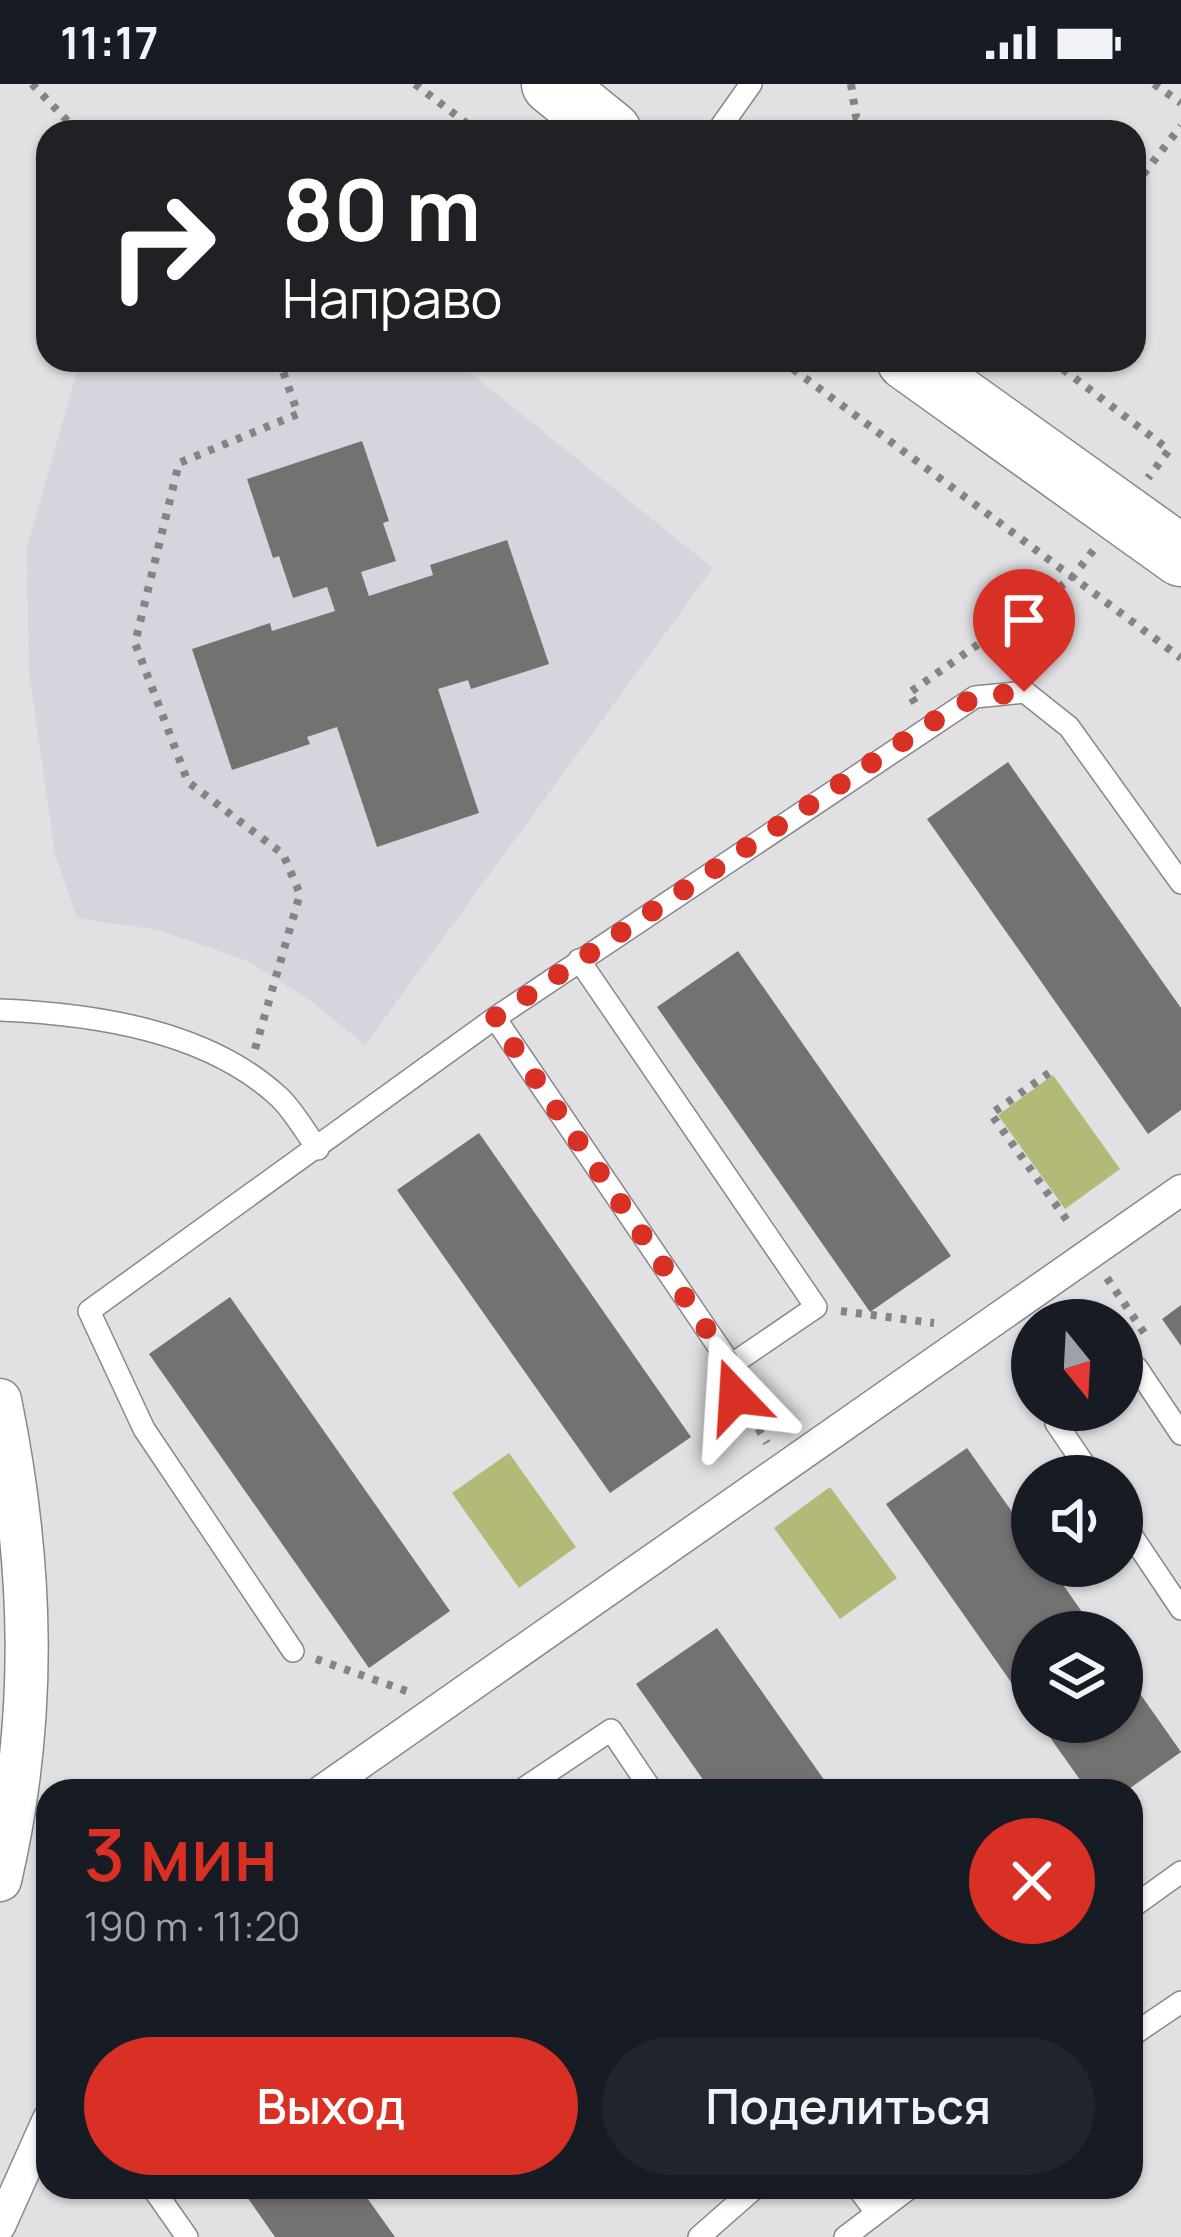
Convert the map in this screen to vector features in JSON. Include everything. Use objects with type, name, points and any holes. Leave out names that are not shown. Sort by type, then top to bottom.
[{"type":"main road","points":[[552,84],[596,120]]},
{"type":"main road","points":[[924,372],[1181,556]]},
{"type":"street","points":[[338,1779],[1181,1190]]},
{"type":"street","points":[[0,1400],[26,1546],[30,1653],[16,1814],[0,1880]]},
{"type":"street","points":[[0,2226],[36,2146]]},
{"type":"lane","points":[[726,120],[751,84]]},
{"type":"lane","points":[[293,1651],[144,1429],[89,1311],[494,1018],[975,697],[1024,692],[1069,728],[1181,883]]},
{"type":"lane","points":[[494,1018],[731,1365],[816,1307],[579,960]]},
{"type":"lane","points":[[0,1010],[129,1024],[248,1073],[280,1098],[318,1149]]},
{"type":"lane","points":[[1143,1389],[1181,1434]]},
{"type":"lane","points":[[1143,1552],[1181,1609]]},
{"type":"lane","points":[[538,1779],[611,1730],[644,1779]]},
{"type":"lane","points":[[1143,1899],[1181,1871]]},
{"type":"lane","points":[[1143,2028],[1181,2002]]},
{"type":"lane","points":[[160,2199],[187,2237]]},
{"type":"lane","points":[[699,2237],[743,2199]]},
{"type":"lane","points":[[866,2199],[875,2212]]},
{"type":"lane","points":[[845,2237],[894,2199]]},
{"type":"path","points":[[32,84],[66,120]]},
{"type":"path","points":[[415,84],[462,120]]},
{"type":"path","points":[[851,84],[860,120]]},
{"type":"path","points":[[1154,84],[1181,103]]},
{"type":"path","points":[[1146,171],[1181,126]]},
{"type":"path","points":[[248,1073],[301,894],[283,854],[188,782],[135,643],[179,463],[298,413],[283,372]]},
{"type":"path","points":[[797,372],[1181,658]]},
{"type":"path","points":[[1067,372],[1169,450],[1181,451]]},
{"type":"path","points":[[929,724],[909,693],[1071,579],[1169,450]]},
{"type":"path","points":[[1049,1073],[991,1114],[1121,1299]]},
{"type":"path","points":[[816,1307],[981,1329]]},
{"type":"path","points":[[1143,1331],[1158,1353],[1143,1364]]},
{"type":"path","points":[[731,1365],[735,1396],[784,1468]]},
{"type":"path","points":[[293,1651],[444,1705]]},
{"type":"shaded area","points":[[77,372],[469,372],[713,568],[365,1045],[310,1000],[245,960],[158,930],[77,918],[55,854],[29,671],[27,548]]},
{"type":"green space","points":[[1053,1075],[1120,1169],[1065,1209],[998,1115]]},
{"type":"green space","points":[[509,1453],[576,1547],[519,1588],[452,1493]]},
{"type":"green space","points":[[830,1487],[897,1578],[840,1619],[774,1528]]},
{"type":"building","points":[[362,441],[389,521],[383,523],[396,561],[361,572],[369,596],[433,575],[430,565],[507,540],[549,664],[471,689],[468,680],[438,689],[479,813],[377,847],[337,727],[307,737],[310,744],[232,770],[192,649],[270,623],[272,631],[335,611],[327,587],[293,598],[279,556],[273,558],[247,479]]},
{"type":"building","points":[[1008,762],[1181,1008],[1181,1110],[1148,1134],[927,819]]},
{"type":"building","points":[[738,951],[951,1256],[870,1312],[657,1007]]},
{"type":"building","points":[[479,1133],[691,1437],[610,1493],[397,1190]]},
{"type":"building","points":[[230,1297],[450,1611],[369,1668],[149,1354]]},
{"type":"building","points":[[1181,1305],[1181,1346],[1162,1319]]},
{"type":"building","points":[[967,1448],[1011,1510],[1011,1587],[1065,1587],[1081,1611],[1011,1611],[1011,1682],[886,1504]]},
{"type":"building","points":[[717,1628],[824,1779],[703,1779],[636,1684]]},
{"type":"building","points":[[1143,1698],[1181,1752],[1143,1779],[1079,1779],[1054,1743],[1143,1743]]},
{"type":"building","points":[[248,2199],[368,2199],[395,2237],[275,2237]]},
{"type":"route","points":[[735,1396],[731,1365],[494,1018],[929,724],[975,697],[1024,692]]}]
